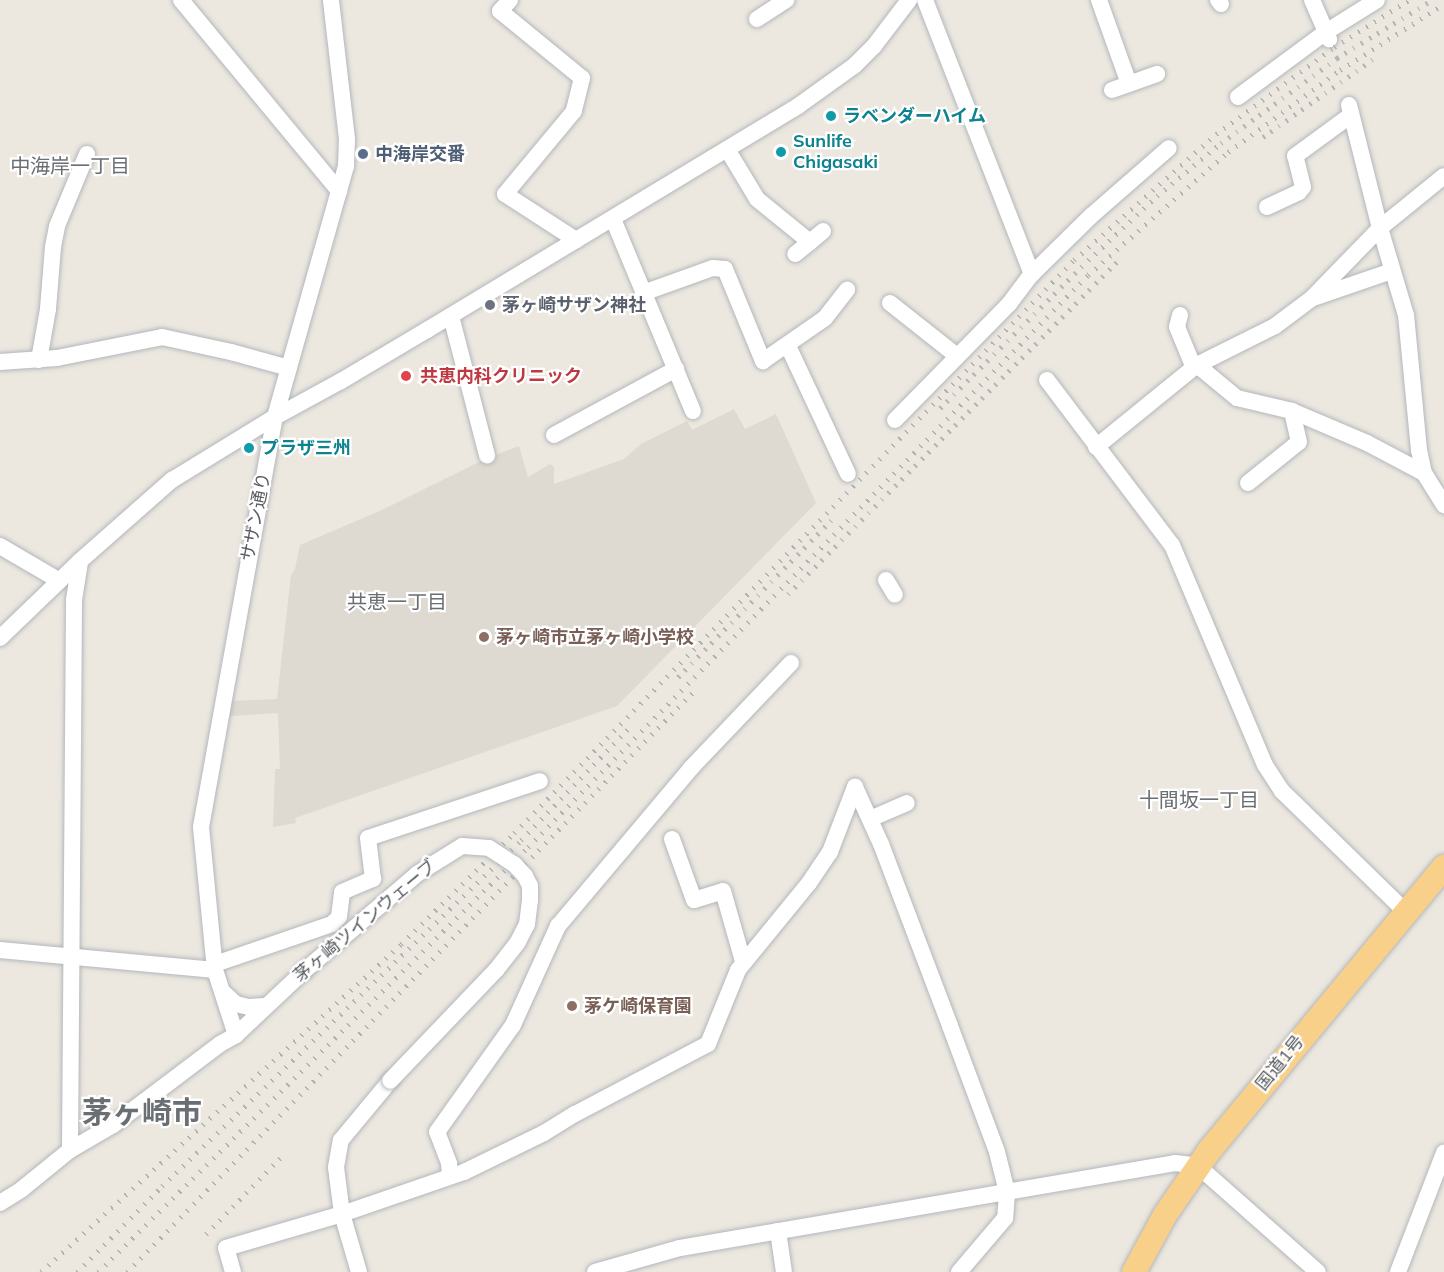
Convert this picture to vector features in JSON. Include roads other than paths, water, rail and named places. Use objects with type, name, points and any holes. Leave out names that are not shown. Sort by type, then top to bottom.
[{"type":"highway","name":"国道1号","points":[[1134,1272],[1165,1215],[1198,1166],[1444,867]]},
{"type":"street","points":[[181,0],[339,191]]},
{"type":"street","name":"サザン通り","points":[[236,1035],[215,967],[201,827],[275,417],[346,166],[347,139],[331,0]]},
{"type":"street","points":[[510,0],[500,11],[582,78],[574,111],[505,194],[576,240]]},
{"type":"street","points":[[757,19],[786,0]]},
{"type":"street","points":[[925,0],[1032,274]]},
{"type":"street","points":[[1099,0],[1129,84]]},
{"type":"street","points":[[1312,0],[1328,35]]},
{"type":"street","points":[[1238,97],[1377,0]]},
{"type":"street","points":[[0,638],[60,580],[172,480],[275,417],[451,316],[798,106],[855,65],[874,46],[908,1]]},
{"type":"street","points":[[1112,90],[1157,74]]},
{"type":"street","points":[[1267,207],[1299,192],[1303,187],[1294,156],[1350,110],[1380,228],[1406,315],[1415,430],[1424,473],[1443,500]]},
{"type":"street","points":[[895,420],[1009,304],[1032,274],[1091,216],[1169,148]]},
{"type":"street","points":[[727,149],[758,199],[810,242]]},
{"type":"street","points":[[39,360],[48,309],[57,226],[87,154]]},
{"type":"street","points":[[1096,447],[1195,366],[1275,326],[1311,299],[1380,228],[1444,176]]},
{"type":"street","points":[[613,219],[693,411]]},
{"type":"street","points":[[795,254],[823,231]]},
{"type":"street","points":[[643,293],[713,268],[725,269],[763,361],[788,346],[825,318],[847,290]]},
{"type":"street","points":[[1311,299],[1392,271]]},
{"type":"street","points":[[890,303],[957,356]]},
{"type":"street","points":[[1180,315],[1177,327],[1195,366],[1237,398],[1292,411],[1367,443],[1424,473]]},
{"type":"street","points":[[451,316],[487,455]]},
{"type":"street","points":[[0,362],[39,360],[162,337],[289,368]]},
{"type":"street","points":[[788,346],[848,474]]},
{"type":"street","points":[[554,435],[676,369]]},
{"type":"street","points":[[1047,380],[1172,545],[1265,765],[1282,791],[1406,912]]},
{"type":"street","points":[[1248,483],[1299,442],[1292,411]]},
{"type":"street","points":[[0,546],[60,580]]},
{"type":"street","points":[[70,1150],[74,600],[81,561]]},
{"type":"street","points":[[886,580],[896,595]]},
{"type":"street","points":[[450,1175],[449,1163],[438,1132],[513,1025],[558,926],[691,768],[791,663]]},
{"type":"street","points":[[0,950],[215,967],[332,924],[339,917],[342,892],[373,879],[368,838],[540,781]]},
{"type":"street","points":[[233,1272],[226,1248],[342,1214],[464,1172],[520,1145],[708,1044],[728,990],[743,961],[809,883],[830,852],[855,787],[870,819],[989,1132],[1007,1192],[1005,1218],[959,1272]]},
{"type":"street","points":[[870,819],[907,803]]},
{"type":"street","points":[[672,838],[694,900],[723,891],[743,961]]},
{"type":"street","name":"茅ヶ崎ツインウェーブ","points":[[0,1203],[22,1189],[70,1150],[113,1125],[220,1044],[236,1035],[304,970],[417,874],[462,846],[489,848],[514,864],[525,876],[530,886],[527,924],[518,942],[496,970],[390,1081],[341,1140],[336,1167],[342,1214],[358,1272]]},
{"type":"street","points":[[221,990],[236,1004],[249,1007],[265,1006]]},
{"type":"street","points":[[1398,1272],[1444,1153]]},
{"type":"street","points":[[596,1272],[620,1268],[680,1248],[1175,1163],[1198,1166],[1318,1272]]},
{"type":"street","points":[[778,1231],[784,1272]]},
{"type":"railway","points":[[41,1272],[401,944],[514,833],[1074,260],[1216,134],[1334,47],[1409,0]]},
{"type":"railway","points":[[940,408],[1081,267],[1157,196],[1221,143],[1337,58],[1432,0]]},
{"type":"railway","points":[[98,1272],[528,847],[1088,275],[1228,152],[1340,70],[1444,4]]},
{"type":"railway","points":[[1263,137],[1373,59]]},
{"type":"railway","points":[[788,594],[1119,259]]},
{"type":"railway","points":[[678,677],[831,520]]},
{"type":"railway","points":[[127,1272],[696,689]]},
{"type":"railway","points":[[77,1272],[162,1186],[521,840],[628,729]]},
{"type":"railway","points":[[206,1234],[281,1157]]},
{"type":"place","name":"ラベンダーハイム","points":[[831,116]]},
{"type":"place","name":"Sunlife Chigasaki","points":[[781,152]]},
{"type":"place","name":"中海岸交番","points":[[363,154]]},
{"type":"place","name":"茅ヶ崎サザン神社","points":[[490,305]]},
{"type":"place","name":"共恵内科クリニック","points":[[406,376]]},
{"type":"place","name":"プラザ三州","points":[[249,448]]},
{"type":"place","name":"茅ヶ崎市立茅ヶ崎小学校","points":[[484,637]]},
{"type":"place","name":"茅ケ崎保育園","points":[[572,1006]]},
{"type":"district","name":"中海岸一丁目","points":[[70,165]]},
{"type":"district","name":"共恵一丁目","points":[[397,601]]},
{"type":"district","name":"十間坂一丁目","points":[[1199,799]]},
{"type":"district","name":"茅ヶ崎市","points":[[142,1112]]}]
